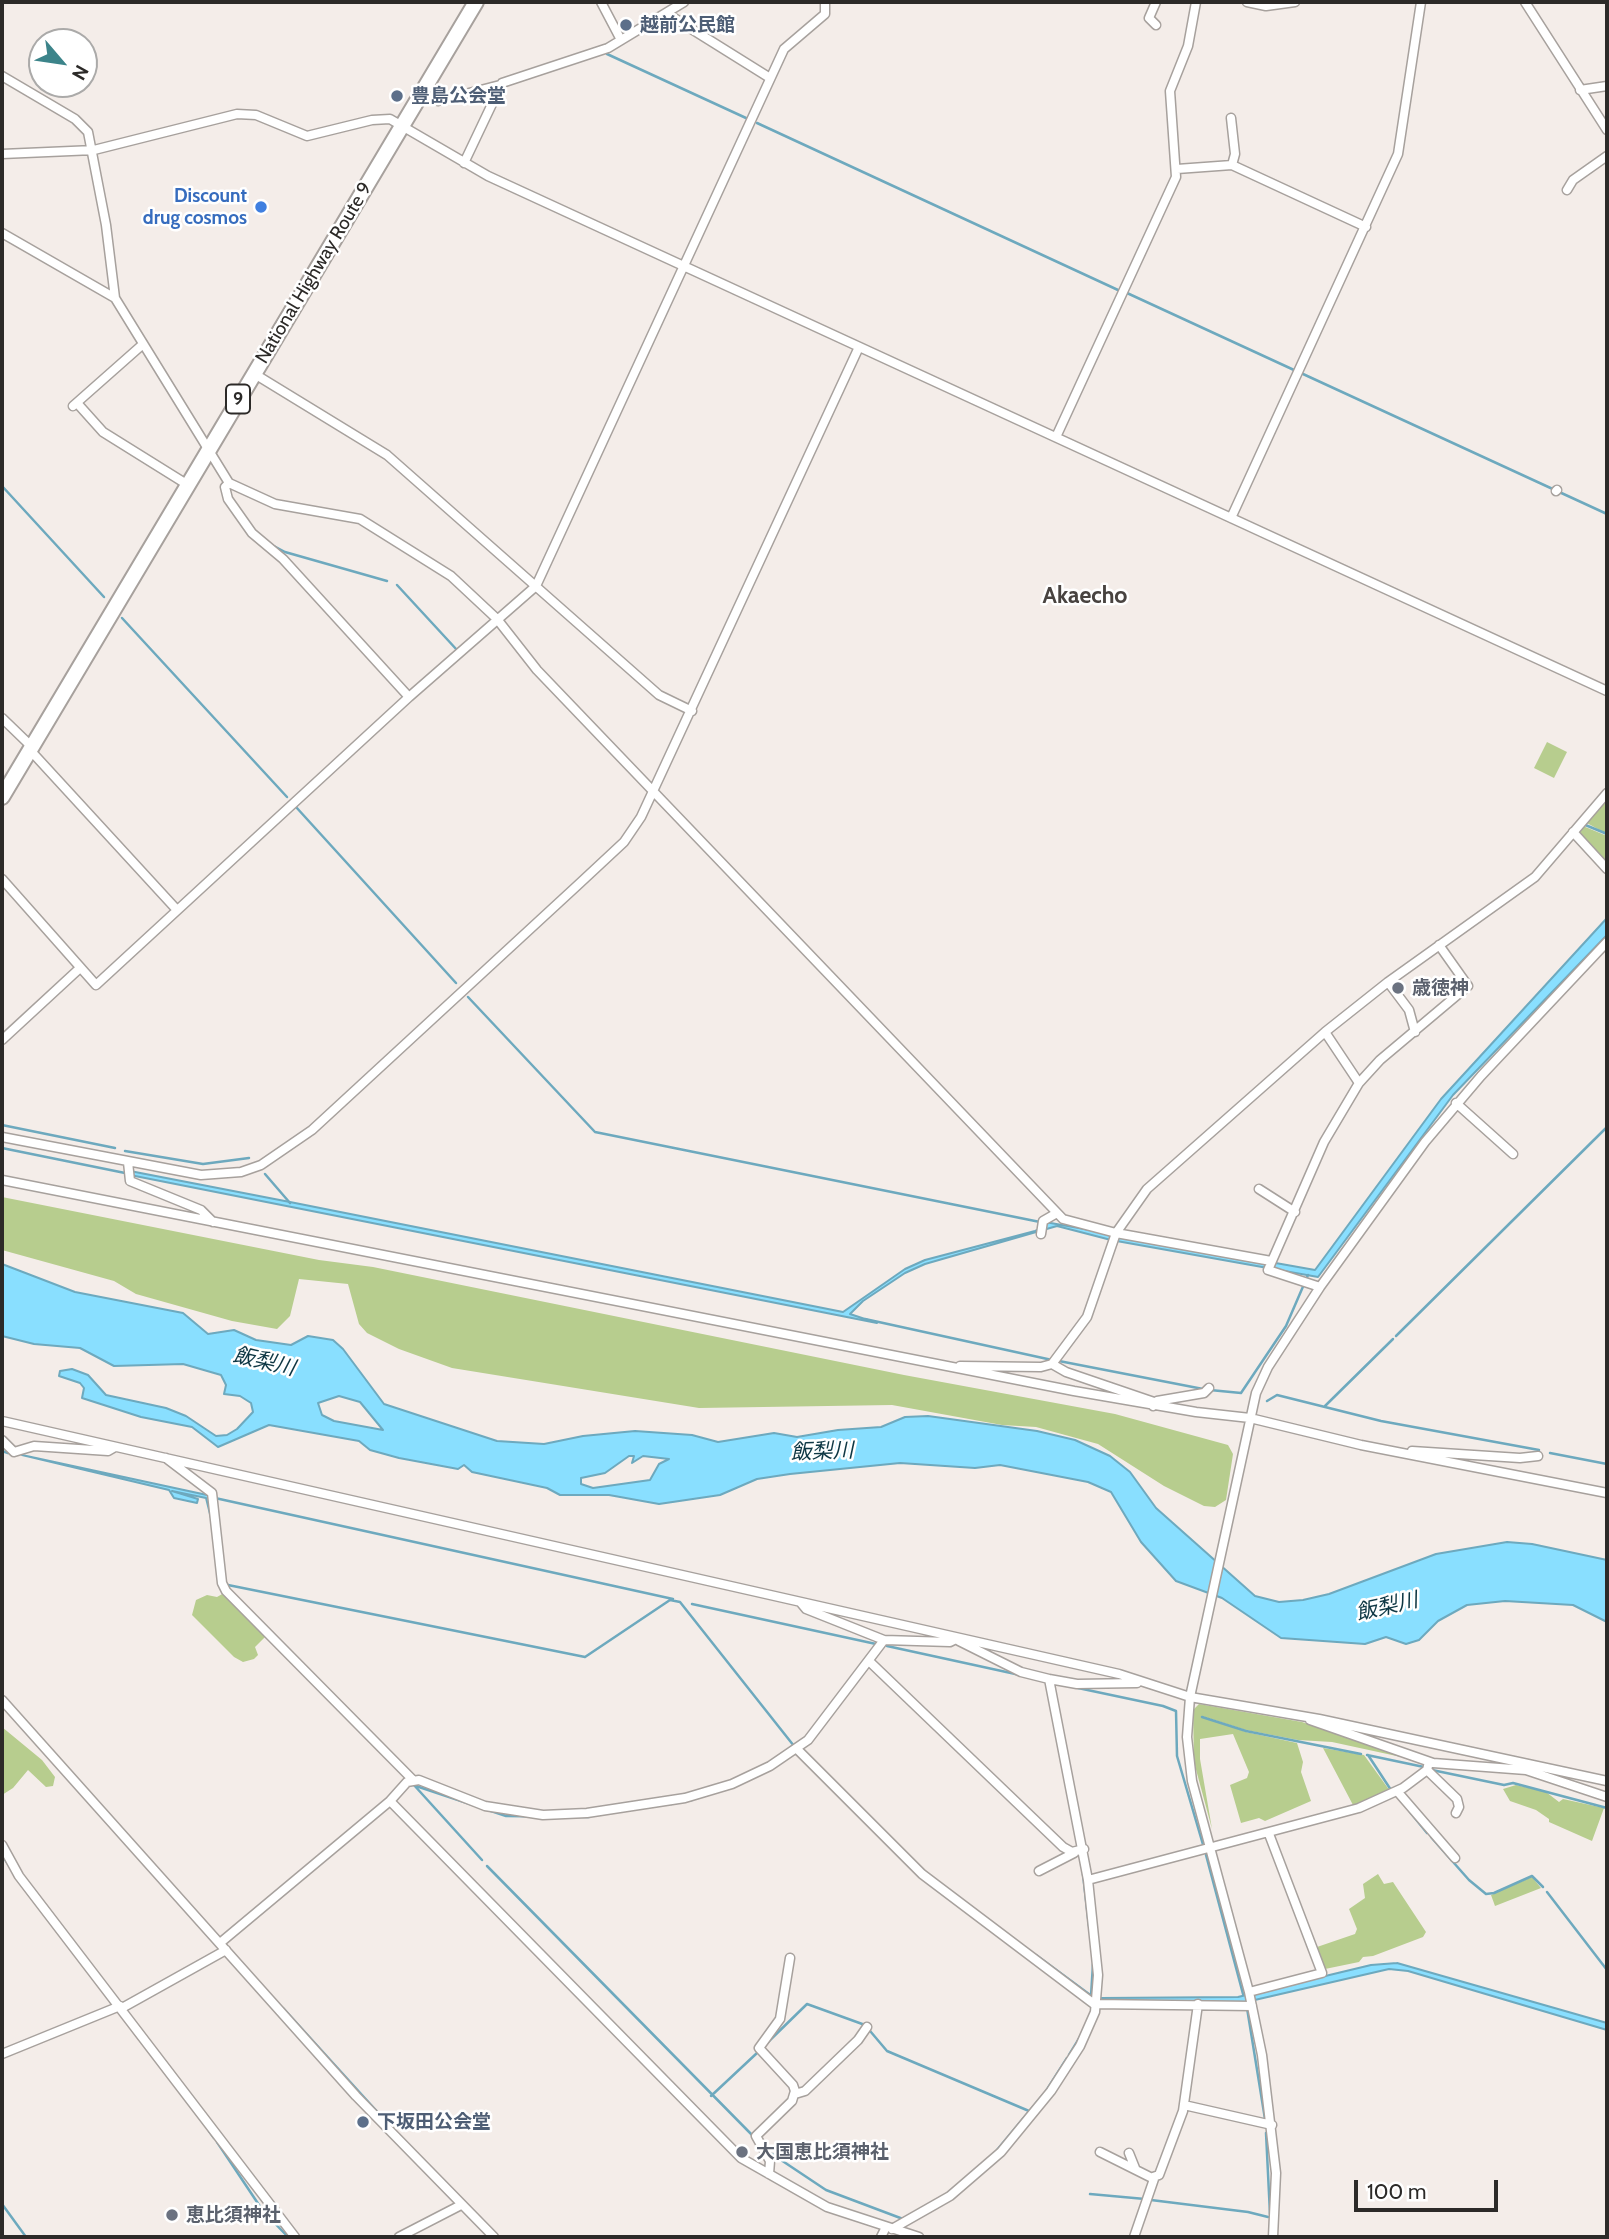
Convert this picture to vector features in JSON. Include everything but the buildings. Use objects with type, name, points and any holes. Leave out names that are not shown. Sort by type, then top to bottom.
[{"type":"highway","name":"National Highway Route 9","points":[[2,797],[476,2]]},
{"type":"street","points":[[601,2],[621,40]]},
{"type":"street","points":[[438,101],[500,85],[580,59],[621,40],[684,2]]},
{"type":"street","points":[[2,879],[96,985],[409,697],[536,586],[770,78],[787,45],[825,14],[825,2]]},
{"type":"street","points":[[1156,2],[1149,18],[1156,25]]},
{"type":"street","points":[[1056,437],[1177,169],[1170,91],[1188,46],[1196,2]]},
{"type":"street","points":[[1247,2],[1266,6],[1295,2]]},
{"type":"street","points":[[1230,518],[1398,154],[1421,2]]},
{"type":"street","points":[[1525,2],[1607,130]]},
{"type":"street","points":[[666,13],[770,78]]},
{"type":"street","points":[[2,76],[83,125],[94,150],[115,298],[229,483],[275,504],[360,519],[451,576],[497,619],[537,670],[1057,1213],[1068,1221],[1116,1236],[1270,1264]]},
{"type":"street","points":[[464,163],[500,85]]},
{"type":"street","points":[[1580,90],[1607,86]]},
{"type":"street","points":[[2,154],[94,150],[237,114],[256,115],[307,136],[372,120],[390,119],[464,163],[684,267],[1607,691]]},
{"type":"street","points":[[1231,118],[1235,154],[1232,165]]},
{"type":"street","points":[[1567,190],[1573,180],[1607,156]]},
{"type":"street","points":[[1177,169],[1232,165],[1366,227]]},
{"type":"street","points":[[2,233],[115,298]]},
{"type":"street","points":[[142,345],[75,405],[103,432],[188,485]]},
{"type":"street","points":[[2,1137],[187,1174],[215,1175],[250,1170],[286,1150],[614,852],[636,823],[654,790],[859,347]]},
{"type":"street","points":[[253,373],[387,455],[659,695],[692,710]]},
{"type":"street","points":[[229,483],[225,488],[228,499],[252,533],[283,559],[409,697]]},
{"type":"street","points":[[2,718],[177,910]]},
{"type":"street","points":[[1052,1364],[1087,1317],[1116,1236],[1147,1189],[1325,1032],[1388,982],[1535,877],[1607,793]]},
{"type":"street","points":[[1573,832],[1607,869]]},
{"type":"street","points":[[1273,2237],[1276,2196],[1272,2125],[1250,1999],[1189,1766],[1187,1737],[1190,1698],[1256,1392],[1268,1367],[1320,1287],[1457,1103],[1607,943]]},
{"type":"street","points":[[1320,1287],[1272,1273],[1270,1264],[1324,1142],[1359,1083],[1380,1060],[1468,986],[1439,945]]},
{"type":"street","points":[[2,1040],[80,968]]},
{"type":"street","points":[[1388,982],[1409,1010],[1415,1032]]},
{"type":"street","points":[[1325,1032],[1359,1083]]},
{"type":"street","points":[[1457,1103],[1513,1154]]},
{"type":"street","points":[[128,1162],[131,1181],[201,1210],[214,1222]]},
{"type":"street","points":[[2,1180],[959,1368],[1249,1421],[1607,1493]]},
{"type":"street","points":[[1259,1189],[1295,1212]]},
{"type":"street","points":[[1041,1227],[1057,1213]]},
{"type":"street","points":[[959,1368],[963,1364],[1030,1368],[1052,1364],[1066,1372],[1154,1404],[1208,1390]]},
{"type":"street","points":[[2,1421],[1119,1674],[1190,1698],[1304,1716],[1527,1767],[1607,1782]]},
{"type":"street","points":[[2,1440],[14,1452],[34,1446],[108,1451],[115,1447]]},
{"type":"street","points":[[1409,1455],[1413,1451],[1520,1458],[1538,1456]]},
{"type":"street","points":[[166,1458],[212,1493],[222,1583],[226,1591],[413,1780],[506,1811],[543,1815],[587,1813],[685,1798],[732,1784],[797,1749],[819,1729],[884,1640]]},
{"type":"street","points":[[799,1602],[806,1609],[884,1640],[950,1643],[956,1639]]},
{"type":"street","points":[[956,1639],[963,1645],[1021,1672],[1049,1679],[1077,1684],[1140,1683]]},
{"type":"street","points":[[870,1662],[1063,1847],[1079,1851]]},
{"type":"street","points":[[881,2237],[889,2228],[956,2191],[1001,2152],[1058,2080],[1087,2032],[1098,1975],[1088,1880],[1079,1851],[1049,1679]]},
{"type":"street","points":[[2,1700],[356,2096],[494,2237]]},
{"type":"street","points":[[2,1715],[9,1709]]},
{"type":"street","points":[[1304,1716],[1428,1766],[1527,1767],[1607,1797]]},
{"type":"street","points":[[797,1749],[922,1874],[1094,2004],[1198,2004],[1250,1999],[1322,1973],[1269,1834]]},
{"type":"street","points":[[1088,1880],[1211,1850],[1359,1808],[1397,1791],[1428,1766]]},
{"type":"street","points":[[1428,1766],[1457,1799],[1459,1807],[1456,1813]]},
{"type":"street","points":[[2,2054],[121,2007],[223,1946],[390,1801],[401,1786],[413,1780]]},
{"type":"street","points":[[1397,1791],[1455,1858]]},
{"type":"street","points":[[390,1801],[741,2158],[827,2207],[919,2237]]},
{"type":"street","points":[[2,1845],[19,1876],[121,2007],[268,2206],[295,2237]]},
{"type":"street","points":[[1040,1871],[1079,1851]]},
{"type":"street","points":[[790,1958],[781,2016],[759,2048],[793,2085],[795,2094]]},
{"type":"street","points":[[1100,2152],[1153,2177],[1159,2175],[1184,2105],[1198,2004]]},
{"type":"street","points":[[769,2174],[770,2161],[757,2136],[795,2094],[804,2091],[858,2040],[867,2027]]},
{"type":"street","points":[[1184,2105],[1272,2125]]},
{"type":"street","points":[[1129,2153],[1135,2168]]},
{"type":"street","points":[[1135,2237],[1154,2186],[1153,2177]]},
{"type":"street","points":[[399,2237],[461,2206]]},
{"type":"green space","points":[[1547,742],[1567,752],[1554,778],[1534,768]]},
{"type":"green space","points":[[1607,798],[1607,834],[1585,822]]},
{"type":"green space","points":[[1583,826],[1607,836],[1607,864],[1578,832]]},
{"type":"green space","points":[[2,1197],[319,1260],[373,1267],[904,1375],[1115,1414],[1228,1445],[1233,1454],[1226,1500],[1215,1507],[1204,1506],[1164,1486],[1098,1444],[1036,1427],[1002,1425],[892,1405],[699,1408],[452,1368],[399,1349],[367,1333],[359,1324],[348,1284],[299,1279],[290,1316],[277,1329],[232,1321],[136,1294],[114,1281],[2,1250]]},
{"type":"green space","points":[[224,1593],[266,1636],[255,1647],[258,1655],[254,1659],[243,1662],[234,1657],[192,1615],[196,1600],[207,1595],[217,1597]]},
{"type":"green space","points":[[1199,1704],[1302,1722],[1415,1760],[1332,1742],[1298,1740],[1246,1730],[1202,1716],[1246,1732],[1297,1743],[1303,1762],[1301,1772],[1311,1801],[1265,1821],[1259,1818],[1241,1823],[1230,1785],[1247,1778],[1249,1772],[1233,1734],[1200,1739],[1200,1759],[1212,1829],[1194,1762],[1193,1710]]},
{"type":"green space","points":[[2,1727],[42,1760],[55,1777],[53,1786],[46,1787],[28,1770],[13,1788],[2,1795]]},
{"type":"green space","points":[[1323,1748],[1364,1755],[1390,1791],[1353,1805]]},
{"type":"green space","points":[[1516,1785],[1546,1792],[1559,1802],[1563,1799],[1604,1808],[1592,1841],[1549,1822],[1549,1819],[1536,1810],[1510,1801],[1503,1789]]},
{"type":"green space","points":[[1378,1874],[1384,1884],[1393,1882],[1426,1932],[1423,1937],[1373,1956],[1363,1957],[1359,1962],[1325,1969],[1317,1947],[1355,1934],[1357,1929],[1349,1909],[1365,1898],[1363,1884]]},
{"type":"green space","points":[[1532,1877],[1541,1888],[1495,1906],[1491,1895]]},
{"type":"water","points":[[1607,918],[1607,935],[1453,1095],[1318,1277],[1111,1240],[1057,1226],[925,1264],[905,1273],[863,1301],[850,1314],[877,1323],[130,1175],[130,1171],[843,1312],[905,1269],[925,1260],[1035,1231],[1042,1228],[1045,1222],[1315,1270],[1441,1099]]},
{"type":"water","name":"飯梨川","points":[[2,1264],[75,1292],[183,1313],[208,1334],[234,1330],[256,1340],[291,1345],[308,1336],[333,1340],[343,1349],[384,1404],[497,1441],[544,1444],[583,1436],[635,1431],[692,1435],[718,1442],[774,1433],[797,1437],[838,1430],[881,1427],[905,1417],[928,1416],[1037,1431],[1075,1440],[1110,1456],[1130,1472],[1156,1508],[1255,1596],[1279,1602],[1303,1600],[1329,1594],[1436,1554],[1507,1542],[1532,1544],[1607,1560],[1607,1622],[1573,1605],[1505,1601],[1467,1605],[1438,1621],[1419,1640],[1406,1644],[1386,1637],[1365,1644],[1281,1638],[1222,1598],[1176,1581],[1141,1542],[1111,1492],[1088,1482],[1000,1465],[975,1468],[900,1463],[757,1479],[720,1495],[659,1504],[609,1495],[560,1495],[547,1488],[472,1472],[464,1465],[458,1469],[399,1458],[370,1450],[359,1441],[269,1425],[218,1447],[192,1427],[141,1417],[82,1398],[84,1388],[80,1383],[59,1376],[60,1371],[72,1369],[88,1375],[106,1395],[166,1408],[186,1416],[216,1436],[227,1435],[237,1429],[253,1412],[251,1403],[240,1396],[224,1394],[226,1385],[221,1375],[183,1364],[114,1366],[80,1348],[34,1344],[2,1336]],"holes":[[[339,1396],[360,1402],[383,1430],[334,1421],[322,1415],[318,1403]],[[629,1456],[634,1456],[632,1463],[643,1456],[669,1459],[659,1464],[650,1480],[593,1488],[581,1484],[581,1478],[605,1473]]]},
{"type":"water","points":[[22,1455],[207,1495],[211,1497],[212,1522],[206,1498],[172,1491],[198,1499],[197,1503],[174,1498],[169,1490]]},
{"type":"water","points":[[1397,1963],[1607,2023],[1607,2030],[1408,1971],[1389,1969],[1246,2002],[1101,2001],[1101,1998],[1238,1997],[1371,1965]]},
{"type":"waterway","points":[[607,54],[746,118]]},
{"type":"waterway","points":[[757,123],[1118,290]]},
{"type":"waterway","points":[[1127,293],[1294,370]]},
{"type":"waterway","points":[[1303,374],[1607,514]]},
{"type":"waterway","points":[[2,486],[104,597]]},
{"type":"waterway","points":[[270,544],[285,552],[387,581]]},
{"type":"waterway","points":[[397,585],[457,650]]},
{"type":"waterway","points":[[122,618],[287,797]]},
{"type":"waterway","points":[[296,807],[456,983]]},
{"type":"waterway","points":[[1583,824],[1607,834]]},
{"type":"waterway","points":[[468,997],[595,1132],[1040,1222]]},
{"type":"waterway","points":[[2,1125],[115,1148]]},
{"type":"waterway","points":[[1396,1336],[1607,1127]]},
{"type":"waterway","points":[[2,1148],[125,1173]]},
{"type":"waterway","points":[[125,1151],[203,1164],[249,1158]]},
{"type":"waterway","points":[[265,1174],[290,1203]]},
{"type":"waterway","points":[[1210,1390],[1241,1393],[1286,1326],[1308,1275]]},
{"type":"waterway","points":[[865,1319],[1052,1360]]},
{"type":"waterway","points":[[1325,1406],[1393,1339]]},
{"type":"waterway","points":[[1059,1361],[1203,1389]]},
{"type":"waterway","points":[[1267,1401],[1277,1395],[1381,1421],[1539,1450]]},
{"type":"waterway","points":[[2,1451],[8,1453]]},
{"type":"waterway","points":[[1550,1453],[1607,1464]]},
{"type":"waterway","points":[[215,1498],[673,1599]]},
{"type":"waterway","points":[[228,1585],[585,1657],[670,1600],[680,1602],[794,1746]]},
{"type":"waterway","points":[[692,1604],[876,1644]]},
{"type":"waterway","points":[[887,1646],[1020,1675]]},
{"type":"waterway","points":[[1078,1688],[1176,1711],[1177,1756],[1204,1848]]},
{"type":"waterway","points":[[1202,1717],[1246,1731],[1361,1754]]},
{"type":"waterway","points":[[1367,1755],[1424,1767]]},
{"type":"waterway","points":[[1368,1755],[1391,1790]]},
{"type":"waterway","points":[[1432,1770],[1504,1785],[1513,1783],[1607,1808]]},
{"type":"waterway","points":[[413,1784],[482,1860]]},
{"type":"waterway","points":[[416,1786],[506,1816],[589,1817]]},
{"type":"waterway","points":[[671,1804],[692,1800]]},
{"type":"waterway","points":[[1410,1812],[1427,1833]]},
{"type":"waterway","points":[[1431,1837],[1469,1880],[1486,1894],[1532,1876],[1543,1887]]},
{"type":"waterway","points":[[2,1855],[29,1895]]},
{"type":"waterway","points":[[1206,1855],[1243,1994]]},
{"type":"waterway","points":[[487,1866],[755,2138]]},
{"type":"waterway","points":[[1083,1874],[1089,1926]]},
{"type":"waterway","points":[[1547,1892],[1607,1970]]},
{"type":"waterway","points":[[1036,1955],[1093,1997]]},
{"type":"waterway","points":[[1091,1996],[1093,1964]]},
{"type":"waterway","points":[[766,2044],[807,2004],[865,2025],[887,2051],[1029,2111]]},
{"type":"waterway","points":[[283,2008],[382,2117]]},
{"type":"waterway","points":[[1247,2008],[1265,2119]]},
{"type":"waterway","points":[[1069,2055],[1080,2037]]},
{"type":"waterway","points":[[711,2096],[757,2053]]},
{"type":"waterway","points":[[997,2150],[1046,2091],[1067,2058]]},
{"type":"waterway","points":[[209,2131],[214,2138]]},
{"type":"waterway","points":[[1266,2133],[1270,2214]]},
{"type":"waterway","points":[[217,2142],[263,2211],[288,2237]]},
{"type":"waterway","points":[[769,2152],[826,2190],[903,2219]]},
{"type":"waterway","points":[[1090,2194],[1145,2199]]},
{"type":"waterway","points":[[1151,2200],[1268,2217]]},
{"type":"waterway","points":[[2,2204],[26,2237]]},
{"type":"place","name":"越前公民館","points":[[626,25]]},
{"type":"place","name":"豊島公会堂","points":[[397,96]]},
{"type":"place","name":"Discount drug cosmos","points":[[261,207]]},
{"type":"place","name":"歳徳神","points":[[1398,988]]},
{"type":"place","name":"下坂田公会堂","points":[[363,2122]]},
{"type":"place","name":"大国恵比須神社","points":[[742,2152]]},
{"type":"place","name":"恵比須神社","points":[[172,2215]]},
{"type":"district","name":"Akaecho","points":[[1085,596]]}]
